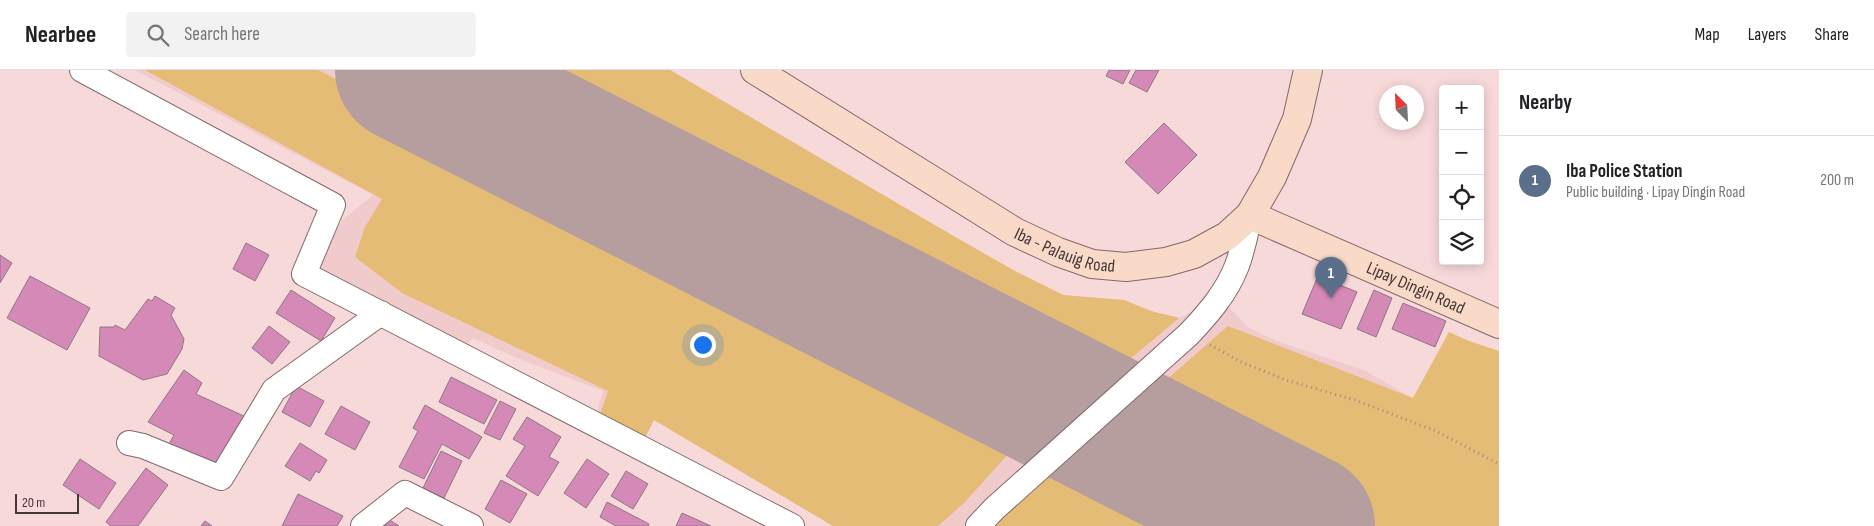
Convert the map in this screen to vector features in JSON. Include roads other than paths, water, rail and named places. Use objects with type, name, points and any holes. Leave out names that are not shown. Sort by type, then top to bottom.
[{"type":"main road","name":"Iba - Palauig Road","points":[[755,70],[1015,232],[1058,252],[1092,264],[1126,267],[1166,262],[1194,254],[1226,236],[1250,215],[1272,177],[1296,118],[1308,70]]},
{"type":"main road","name":"Lipay Dingin Road","points":[[1250,215],[1499,324]]},
{"type":"street","points":[[82,70],[333,205],[304,274],[792,526]]},
{"type":"street","points":[[978,526],[994,509],[1189,334],[1208,313],[1225,290],[1236,268],[1250,215]]},
{"type":"street","points":[[129,443],[143,446],[221,478],[274,390],[381,313]]},
{"type":"street","points":[[363,526],[405,493],[471,526]]},
{"type":"place","name":"Iba Police Station","points":[[1331,298]]}]
